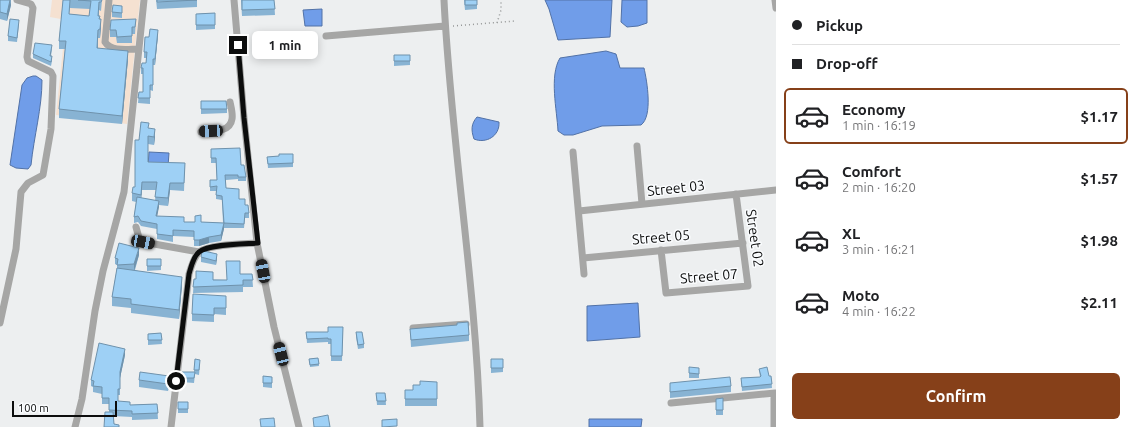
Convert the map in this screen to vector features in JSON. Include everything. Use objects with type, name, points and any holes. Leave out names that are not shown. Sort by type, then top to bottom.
[{"type":"street","points":[[0,323],[16,249],[22,192],[28,183],[43,175],[51,129],[53,76],[51,72],[28,61],[27,56],[33,8],[31,4],[17,0]]},
{"type":"street","points":[[109,0],[105,42],[112,48],[139,49]]},
{"type":"street","points":[[75,427],[82,399],[98,298],[124,192],[144,0]]},
{"type":"street","points":[[234,0],[244,118],[258,243],[274,327],[298,427]]},
{"type":"street","points":[[444,0],[450,100],[473,323],[480,427]]},
{"type":"street","points":[[775,0],[776,8]]},
{"type":"street","points":[[326,36],[445,26]]},
{"type":"street","points":[[201,132],[221,131],[229,125],[232,119],[230,102]]},
{"type":"street","points":[[232,119],[244,118]]},
{"type":"street","points":[[637,146],[642,204]]},
{"type":"street","points":[[573,152],[584,274]]},
{"type":"street","name":"Street 03","points":[[578,211],[776,190]]},
{"type":"street","name":"Street 02","points":[[736,194],[748,286]]},
{"type":"street","points":[[136,227],[139,238],[143,242],[190,249],[199,252]]},
{"type":"street","points":[[171,427],[189,274],[194,260],[199,252],[209,248],[258,243]]},
{"type":"street","name":"Street 05","points":[[582,258],[743,243]]},
{"type":"street","name":"Street 07","points":[[661,250],[666,293],[748,286]]},
{"type":"street","points":[[413,328],[473,323]]},
{"type":"street","points":[[671,403],[775,393],[774,427]]},
{"type":"path","points":[[496,23],[501,10],[501,0]]},
{"type":"path","points":[[445,26],[515,21]]},
{"type":"shaded area","points":[[52,0],[140,0],[127,124],[56,115],[66,20],[50,17]]},
{"type":"water","points":[[545,0],[612,0],[610,37],[558,40]]},
{"type":"water","points":[[622,0],[647,0],[647,23],[627,27],[621,22]]},
{"type":"water","points":[[322,9],[322,26],[305,26],[303,10]]},
{"type":"water","points":[[606,51],[616,54],[620,68],[644,68],[648,98],[645,120],[641,125],[602,126],[573,135],[564,135],[558,131],[554,93],[555,74],[560,58]]},
{"type":"water","points":[[36,76],[42,80],[41,101],[31,165],[28,169],[16,168],[10,165],[22,85],[27,78]]},
{"type":"water","points":[[477,117],[499,122],[499,127],[495,135],[487,140],[474,139],[472,127]]},
{"type":"water","points":[[149,152],[169,153],[168,166],[148,166]]},
{"type":"water","points":[[638,303],[640,337],[587,341],[587,306]]},
{"type":"water","points":[[589,419],[642,419],[641,427],[589,427]]},
{"type":"building","points":[[0,0],[10,0],[7,14],[0,12]]},
{"type":"building","points":[[63,0],[70,0],[69,14],[89,16],[91,1],[78,0],[102,0],[99,2],[98,16],[100,16],[99,19],[101,19],[100,29],[98,30],[97,48],[128,51],[122,116],[59,109],[66,41],[59,41]]},
{"type":"building","points":[[157,0],[197,0],[157,2]]},
{"type":"building","points":[[242,0],[274,0],[275,9],[242,10]]},
{"type":"building","points":[[465,0],[477,0],[477,5],[465,5]]},
{"type":"building","points":[[113,5],[122,6],[122,13],[112,12]]},
{"type":"building","points":[[215,13],[215,25],[196,25],[196,14]]},
{"type":"building","points":[[10,19],[19,20],[17,38],[8,36]]},
{"type":"building","points":[[136,19],[135,27],[132,27],[132,36],[117,37],[116,30],[110,30],[111,20]]},
{"type":"building","points":[[150,29],[158,30],[155,59],[153,59],[153,85],[150,85],[150,98],[138,98],[139,92],[143,92],[143,68],[141,68],[142,63],[146,63],[147,52],[144,52],[145,37],[149,37]]},
{"type":"building","points":[[35,43],[52,45],[50,56],[52,56],[51,62],[33,54]]},
{"type":"building","points":[[394,55],[410,55],[410,61],[394,61]]},
{"type":"building","points":[[201,101],[226,101],[227,109],[201,109]]},
{"type":"building","points":[[141,122],[149,123],[148,128],[155,129],[154,137],[148,136],[148,162],[185,163],[184,183],[170,183],[168,198],[155,197],[157,182],[142,182],[141,195],[132,193],[133,187],[135,187],[135,140],[139,140]]},
{"type":"building","points":[[240,148],[241,165],[244,165],[246,177],[238,177],[238,175],[225,175],[226,188],[239,189],[239,199],[245,199],[245,205],[248,205],[249,213],[245,213],[244,224],[224,223],[222,196],[216,195],[217,186],[210,187],[210,180],[217,180],[216,158],[211,158],[211,149]]},
{"type":"building","points":[[279,154],[293,154],[293,163],[268,164],[267,157],[279,156]]},
{"type":"building","points":[[137,197],[159,201],[156,216],[184,217],[184,222],[195,222],[195,216],[201,215],[201,222],[224,223],[221,235],[194,240],[194,231],[173,230],[173,236],[157,234],[157,224],[141,221],[138,216],[134,217]]},
{"type":"building","points":[[119,243],[139,248],[134,264],[117,265],[118,259],[115,258]]},
{"type":"building","points":[[204,251],[217,254],[216,261],[201,257],[202,252]]},
{"type":"building","points":[[147,259],[161,259],[161,266],[147,266]]},
{"type":"building","points":[[226,261],[240,261],[240,274],[252,274],[253,280],[243,280],[243,285],[193,287],[194,279],[196,279],[196,271],[213,272],[213,280],[227,280]]},
{"type":"building","points":[[117,268],[182,277],[179,310],[131,304],[131,299],[112,297]]},
{"type":"building","points":[[193,294],[226,296],[226,308],[214,308],[214,315],[192,314]]},
{"type":"building","points":[[468,322],[469,335],[411,340],[410,329],[457,325],[457,323]]},
{"type":"building","points":[[328,327],[343,327],[342,356],[331,356],[331,339],[307,339],[306,332],[328,332]]},
{"type":"building","points":[[356,332],[362,332],[364,344],[358,345]]},
{"type":"building","points":[[161,333],[162,340],[148,340],[148,334]]},
{"type":"building","points":[[99,343],[125,349],[120,372],[118,401],[130,402],[130,405],[157,404],[158,413],[132,414],[132,411],[109,410],[109,398],[102,398],[102,387],[93,386],[94,381],[91,380]]},
{"type":"building","points":[[318,358],[319,364],[310,365],[309,359]]},
{"type":"building","points":[[195,359],[200,360],[199,370],[194,370]]},
{"type":"building","points":[[491,359],[503,359],[503,368],[491,368]]},
{"type":"building","points":[[689,367],[699,368],[699,374],[689,373]]},
{"type":"building","points":[[767,367],[769,376],[771,376],[772,384],[742,387],[741,378],[760,377],[759,369]]},
{"type":"building","points":[[140,372],[169,376],[168,384],[139,380]]},
{"type":"building","points":[[182,372],[195,372],[194,378],[182,378]]},
{"type":"building","points":[[263,376],[272,377],[272,383],[263,383]]},
{"type":"building","points":[[730,377],[731,386],[670,392],[670,383]]},
{"type":"building","points":[[420,381],[437,382],[437,399],[405,399],[405,390],[413,390],[413,385],[420,385]]},
{"type":"building","points":[[376,393],[385,393],[386,401],[377,401]]},
{"type":"building","points":[[723,398],[723,410],[716,410],[716,399]]},
{"type":"building","points":[[178,402],[188,402],[188,409],[178,409]]},
{"type":"building","points":[[105,412],[113,412],[114,424],[119,425],[119,427],[104,427]]},
{"type":"building","points":[[328,415],[330,427],[314,427],[313,418]]},
{"type":"building","points":[[274,418],[275,427],[261,427],[260,419]]},
{"type":"building","points":[[397,419],[397,426],[382,427],[382,420]]},
{"type":"route","points":[[176,381],[189,274],[194,260],[199,252],[209,248],[258,243],[244,118],[238,45]]}]
